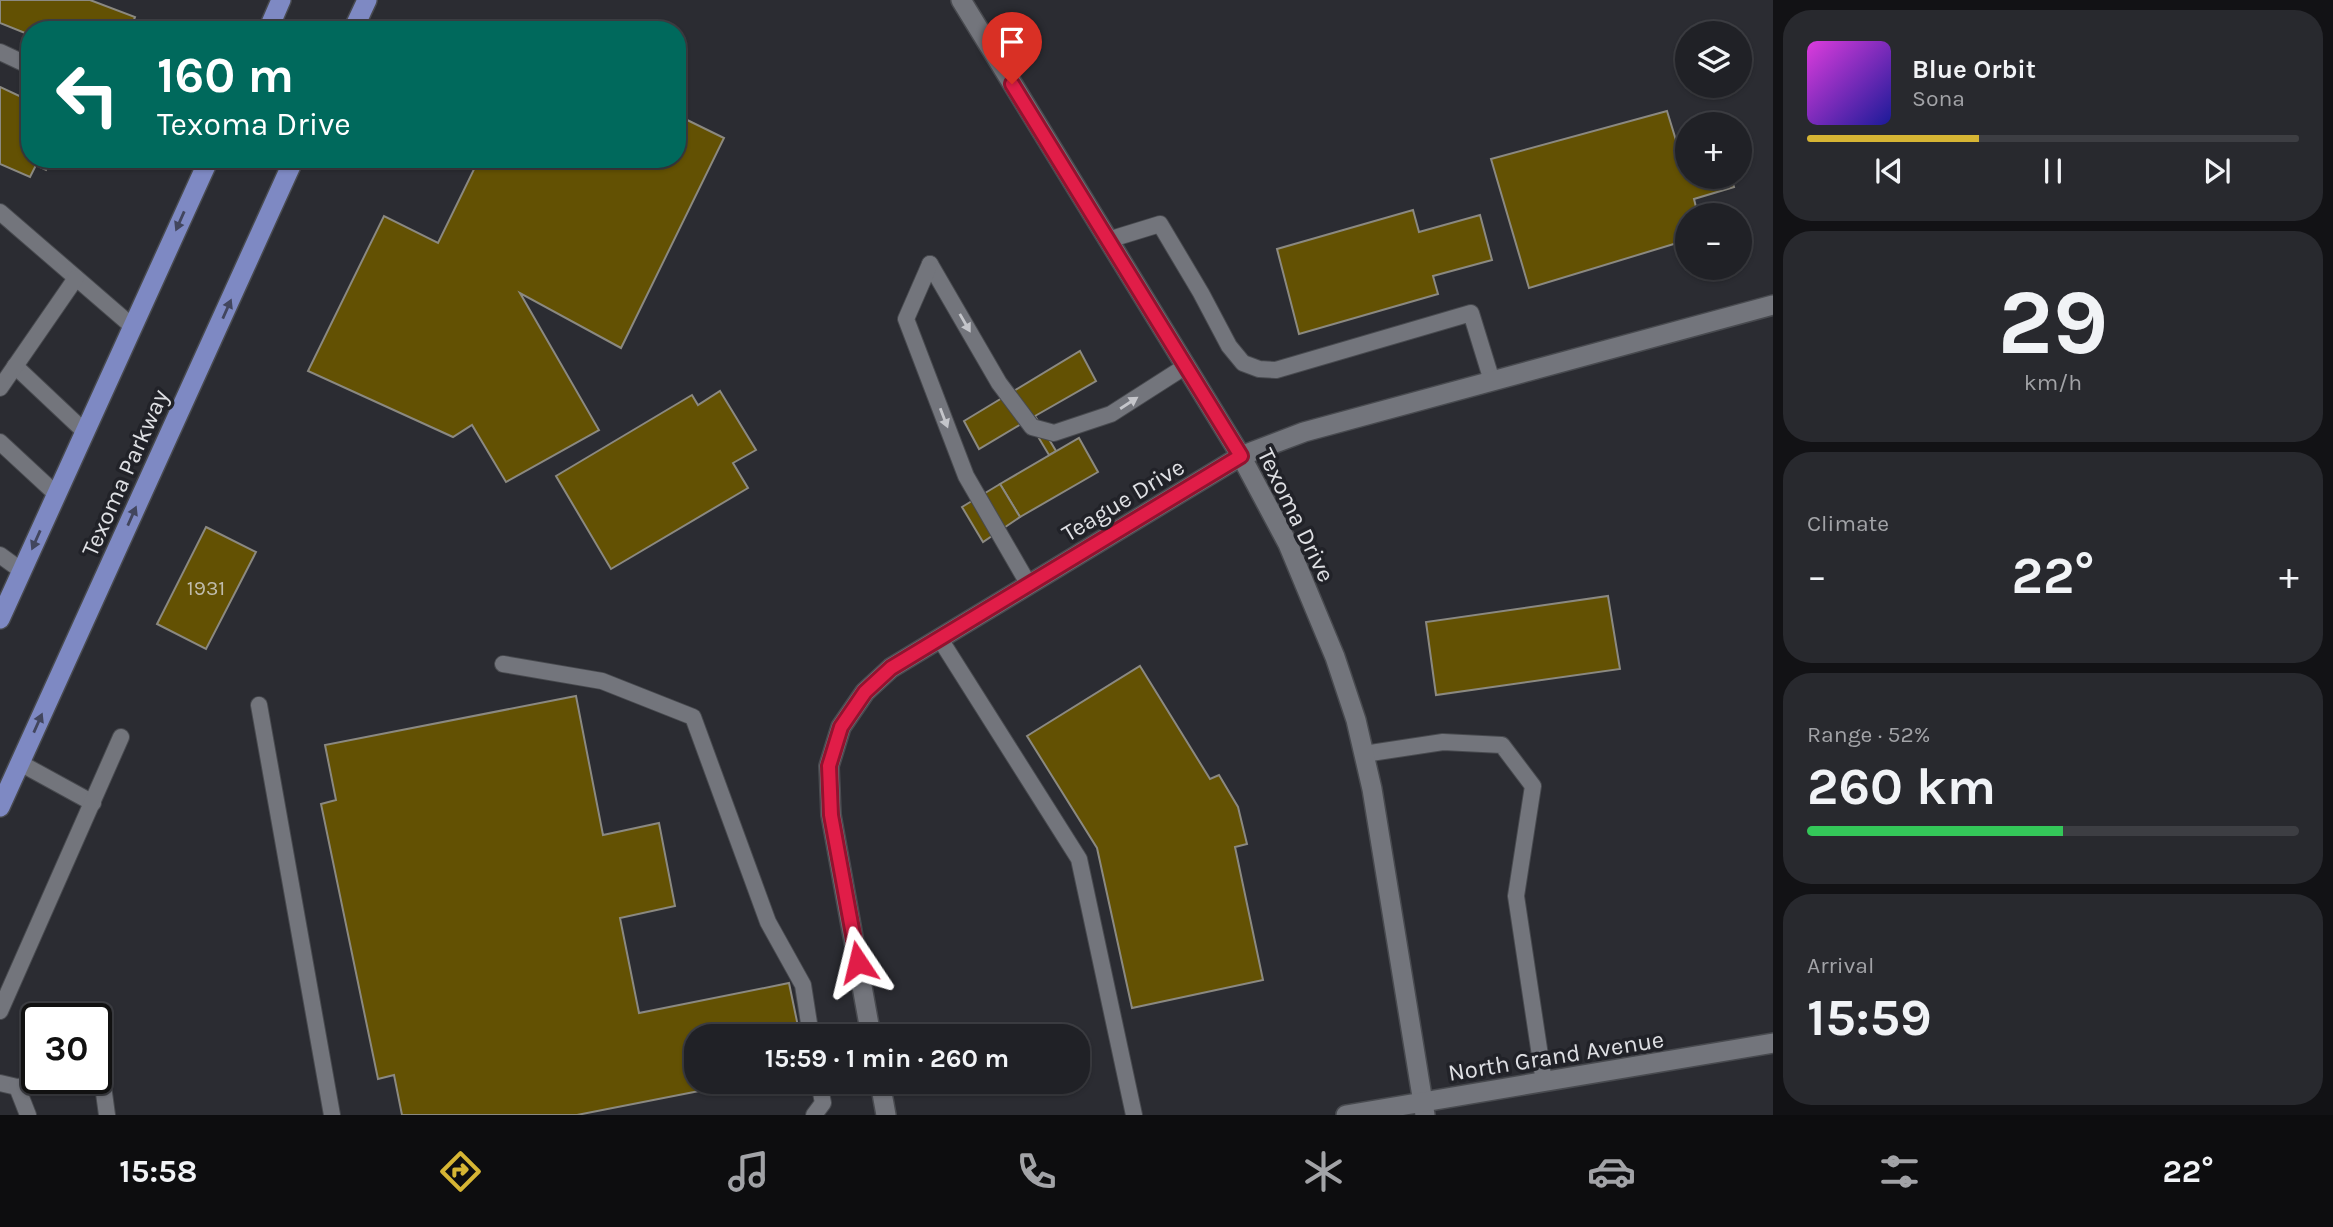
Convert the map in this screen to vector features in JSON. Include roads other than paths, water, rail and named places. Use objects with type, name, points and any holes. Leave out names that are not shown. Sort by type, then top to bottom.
[{"type":"main road","points":[[272,21],[281,0]]},
{"type":"main road","points":[[357,21],[367,0]]},
{"type":"main road","points":[[0,619],[205,168]]},
{"type":"main road","name":"Texoma Parkway","points":[[0,807],[291,168]]},
{"type":"street","name":"Texoma Drive","points":[[961,0],[1241,456],[1288,544],[1352,708],[1364,754],[1424,1108]]},
{"type":"street","name":"Teague Drive","points":[[869,1024],[831,815],[829,766],[841,727],[865,692],[891,668],[1241,456],[1304,432],[1773,305]]},
{"type":"street","name":"North Grand Avenue","points":[[1346,1115],[1424,1108],[1544,1082],[1773,1044]]},
{"type":"street","points":[[882,1094],[886,1115]]},
{"type":"lane","points":[[0,52],[21,61]]},
{"type":"lane","points":[[0,212],[133,327]]},
{"type":"lane","points":[[1108,240],[1160,224],[1229,346],[1243,363],[1259,369],[1276,370],[1471,313],[1492,381]]},
{"type":"lane","points":[[1029,586],[966,476],[905,319],[930,264],[999,383],[1032,427],[1054,433],[1111,414],[1186,366]]},
{"type":"lane","points":[[0,388],[76,278]]},
{"type":"lane","points":[[15,366],[85,432]]},
{"type":"lane","points":[[0,442],[57,494]]},
{"type":"lane","points":[[0,555],[22,571]]},
{"type":"lane","points":[[940,639],[1079,859],[1134,1115]]},
{"type":"lane","points":[[503,664],[602,681],[693,717],[768,922],[803,985],[809,1024]]},
{"type":"lane","points":[[259,705],[331,1115]]},
{"type":"lane","points":[[0,1011],[121,737]]},
{"type":"lane","points":[[1364,754],[1444,742],[1502,745],[1533,786],[1516,895],[1544,1082]]},
{"type":"lane","points":[[20,763],[93,803]]},
{"type":"lane","points":[[0,1083],[21,1086]]},
{"type":"lane","points":[[18,1087],[29,1115]]},
{"type":"lane","points":[[104,1094],[107,1115]]},
{"type":"lane","points":[[814,1115],[823,1103],[821,1094]]}]
